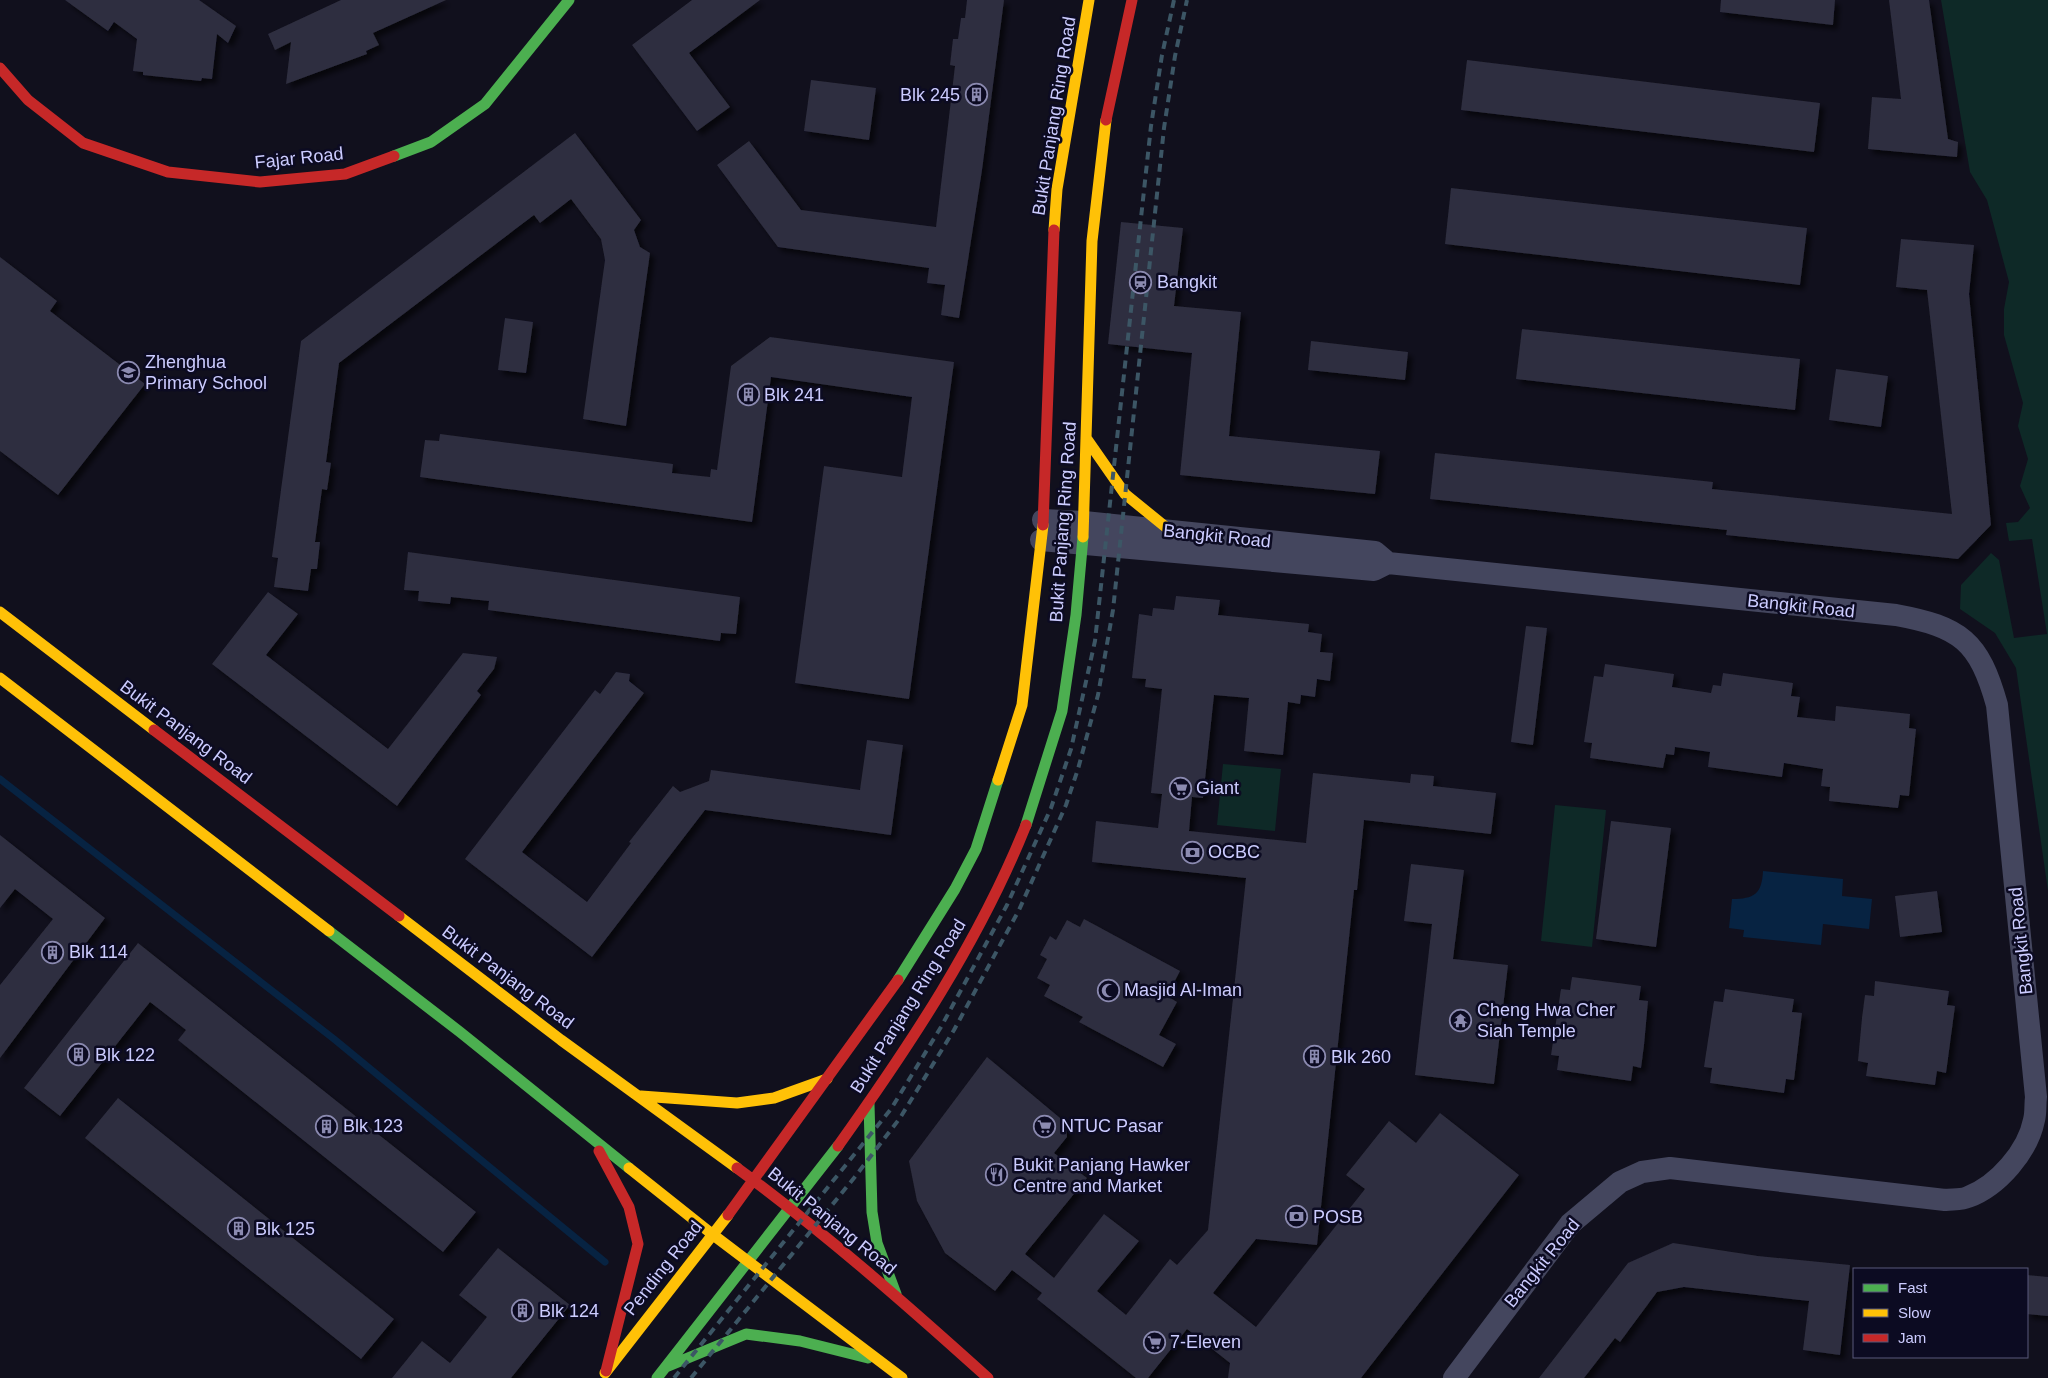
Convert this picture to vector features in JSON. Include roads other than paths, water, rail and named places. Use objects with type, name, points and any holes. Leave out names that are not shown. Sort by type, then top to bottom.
[{"type":"main road","name":"Fajar Road","points":[[0,68],[28,100],[83,143],[168,172],[260,182],[345,174],[431,142],[485,104],[569,0]]},
{"type":"main road","name":"Bukit Panjang Ring Road","points":[[754,1180],[909,965],[955,889],[976,849],[1022,705],[1042,530],[1052,254],[1056,198],[1089,0]]},
{"type":"main road","name":"Bukit Panjang Ring Road","points":[[750,1262],[793,1209],[869,1104],[952,976],[1017,850],[1043,779],[1063,710],[1078,596],[1083,532],[1091,259],[1096,197],[1118,52],[1132,0]]},
{"type":"main road","points":[[1086,438],[1124,494],[1173,532]]},
{"type":"main road","name":"Bukit Panjang Road","points":[[0,612],[561,1040],[641,1096],[793,1209],[897,1296],[988,1378]]},
{"type":"main road","points":[[0,678],[460,1032],[712,1234],[902,1378]]},
{"type":"main road","points":[[641,1096],[737,1103],[774,1098],[827,1079]]},
{"type":"main road","points":[[869,1104],[872,1212],[877,1244],[897,1296]]},
{"type":"main road","points":[[590,1137],[624,1194],[636,1224],[638,1244],[603,1375]]},
{"type":"main road","name":"Pending Road","points":[[603,1375],[754,1180]]},
{"type":"main road","points":[[658,1378],[750,1262]]},
{"type":"main road","points":[[666,1367],[746,1334],[800,1341],[881,1362]]},
{"type":"street","name":"Bangkit Road","points":[[1042,530],[1173,532],[1376,552],[1388,562],[1896,616],[1930,622],[1954,632],[1972,648],[1988,675],[1997,706],[2036,1097],[2034,1120],[2026,1143],[2012,1163],[1991,1183],[1968,1197],[1945,1200],[1670,1168],[1642,1172],[1627,1179],[1570,1224],[1454,1378]]},
{"type":"street","name":"Bangkit Road","points":[[1083,532],[1174,553],[1374,570],[1388,562]]},
{"type":"water","points":[[1763,871],[1843,879],[1842,896],[1872,899],[1869,929],[1823,924],[1821,945],[1743,937],[1744,930],[1729,928],[1732,899],[1746,898],[1755,894],[1761,885]]},
{"type":"waterway","points":[[0,779],[334,1039],[605,1262]]},
{"type":"railway","points":[[674,1378],[891,1109],[941,1027],[1007,905],[1051,808],[1071,749],[1095,641],[1151,126],[1162,55],[1174,0]]},
{"type":"railway","points":[[691,1378],[854,1178],[900,1118],[954,1030],[1019,910],[1066,805],[1098,695],[1113,610],[1164,128],[1175,56],[1187,0]]},
{"type":"place","name":"Blk 245","points":[[976,95]]},
{"type":"place","name":"Bangkit","points":[[1141,282]]},
{"type":"place","name":"Zhenghua Primary School","points":[[129,372]]},
{"type":"place","name":"Blk 241","points":[[748,395]]},
{"type":"place","name":"Giant","points":[[1180,788]]},
{"type":"place","name":"OCBC","points":[[1192,852]]},
{"type":"place","name":"Blk 114","points":[[53,952]]},
{"type":"place","name":"Masjid Al-Iman","points":[[1108,990]]},
{"type":"place","name":"Cheng Hwa Cher Siah Temple","points":[[1461,1020]]},
{"type":"place","name":"Blk 122","points":[[79,1055]]},
{"type":"place","name":"Blk 260","points":[[1315,1057]]},
{"type":"place","name":"Blk 123","points":[[327,1126]]},
{"type":"place","name":"NTUC Pasar","points":[[1045,1126]]},
{"type":"place","name":"Bukit Panjang Hawker Centre and Market","points":[[997,1175]]},
{"type":"place","name":"POSB","points":[[1297,1217]]},
{"type":"place","name":"Blk 125","points":[[239,1229]]},
{"type":"place","name":"Blk 124","points":[[523,1311]]},
{"type":"place","name":"7-Eleven","points":[[1154,1342]]}]
